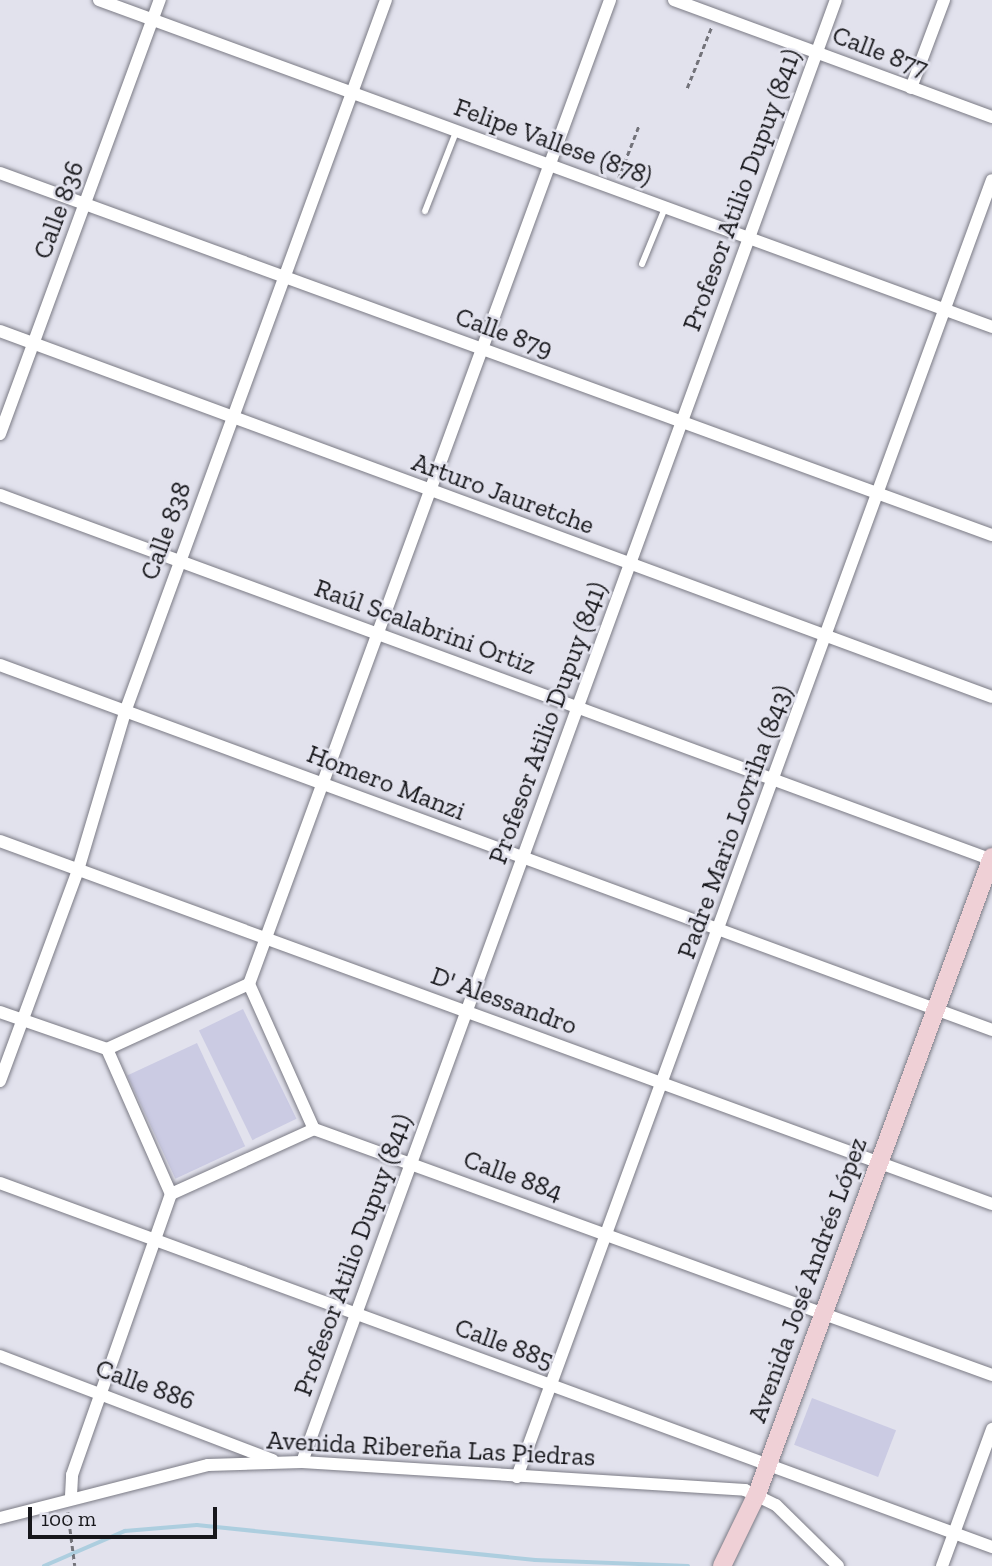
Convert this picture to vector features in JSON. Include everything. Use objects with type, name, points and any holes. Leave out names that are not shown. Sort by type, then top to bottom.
[{"type":"main road","name":"Avenida José Andrés López","points":[[722,1566],[754,1502],[992,859]]},
{"type":"street","name":"Felipe Vallese (878)","points":[[99,0],[992,327]]},
{"type":"street","name":"Calle 836","points":[[0,434],[160,0]]},
{"type":"street","name":"Calle 838","points":[[0,1081],[78,870],[125,712],[386,0]]},
{"type":"street","points":[[0,1012],[107,1049],[249,985],[610,0]]},
{"type":"street","name":"Calle 877","points":[[674,0],[992,117]]},
{"type":"street","name":"Profesor Atilio Dupuy (841)","points":[[302,1462],[836,0]]},
{"type":"street","points":[[911,88],[944,0]]},
{"type":"street","name":"Calle 879","points":[[0,173],[992,535]]},
{"type":"street","name":"Padre Mario Lovriha (843)","points":[[517,1477],[720,932],[992,180]]},
{"type":"street","name":"Arturo Jauretche","points":[[0,331],[430,492],[992,697]]},
{"type":"street","name":"Raúl Scalabrini Ortiz","points":[[0,495],[992,859]]},
{"type":"street","name":"Homero Manzi","points":[[0,666],[992,1030]]},
{"type":"street","name":"D' Alessandro","points":[[0,841],[267,941],[465,1010],[992,1204]]},
{"type":"street","points":[[171,1194],[314,1129],[249,985]]},
{"type":"street","points":[[68,1497],[100,1394],[156,1244],[171,1194],[107,1049]]},
{"type":"street","name":"Calle 884","points":[[314,1129],[992,1375]]},
{"type":"street","name":"Calle 885","points":[[0,1183],[156,1244],[553,1385],[992,1547]]},
{"type":"street","name":"Calle 886","points":[[0,1356],[273,1460]]},
{"type":"street","points":[[942,1566],[992,1429]]},
{"type":"street","name":"Avenida Ribereña Las Piedras","points":[[0,1518],[68,1497],[208,1465],[273,1460],[517,1477],[754,1502]]},
{"type":"street","points":[[754,1502],[838,1566]]},
{"type":"lane","points":[[425,211],[456,131]]},
{"type":"lane","points":[[642,264],[665,208]]},
{"type":"path","points":[[687,88],[716,15]]},
{"type":"path","points":[[615,188],[639,125]]},
{"type":"path","points":[[68,1497],[73,1531],[67,1540],[75,1566]]},
{"type":"shaded area","points":[[243,1009],[296,1119],[252,1140],[199,1030]]},
{"type":"shaded area","points":[[197,1043],[245,1146],[175,1179],[127,1076]]},
{"type":"shaded area","points":[[812,1398],[896,1430],[878,1477],[794,1445]]},
{"type":"waterway","points":[[44,1566],[125,1531],[197,1525],[535,1560],[688,1566]]}]
